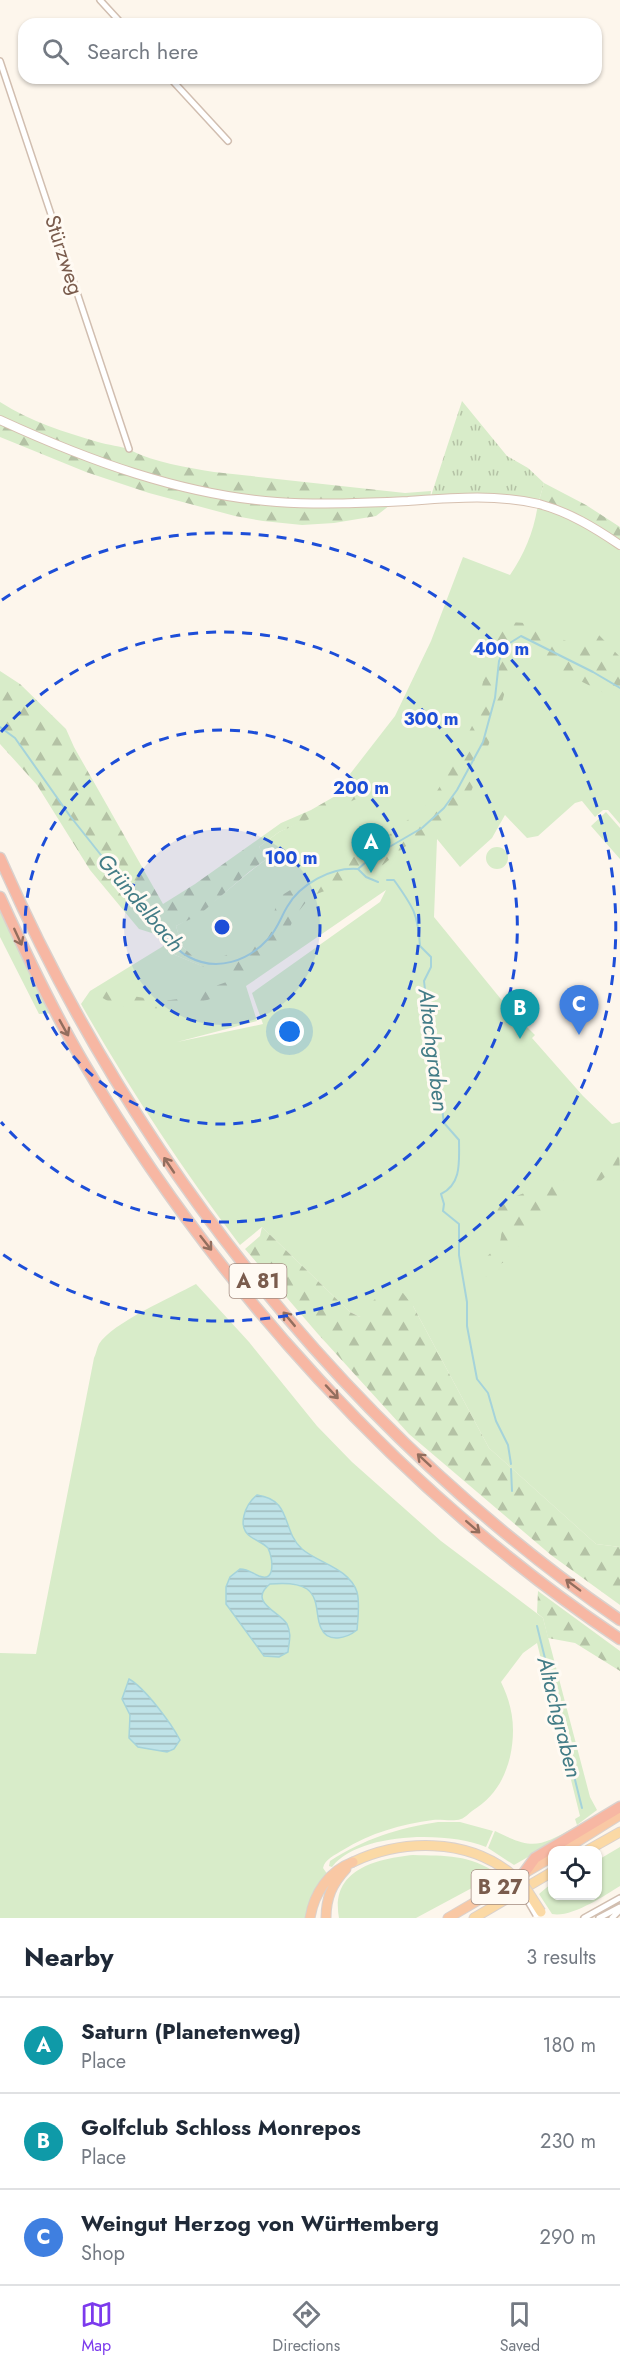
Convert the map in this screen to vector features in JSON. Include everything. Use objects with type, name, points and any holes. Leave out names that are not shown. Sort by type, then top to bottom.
[{"type":"highway","name":"A 81","points":[[0,858],[39,942],[97,1051],[171,1168],[239,1259],[329,1363],[429,1464],[526,1550],[620,1620]]},
{"type":"highway","name":"A 81","points":[[0,897],[56,1013],[126,1131],[193,1227],[262,1313],[348,1409],[420,1479],[531,1574],[620,1639]]},
{"type":"highway","points":[[524,1873],[535,1858],[620,1807]]},
{"type":"highway","points":[[572,1846],[620,1815]]},
{"type":"highway","name":"B 27","points":[[448,1918],[548,1859]]},
{"type":"highway","points":[[310,1918],[314,1902],[323,1885],[334,1872],[352,1862]]},
{"type":"highway","points":[[326,1918],[326,1907],[332,1887],[352,1862]]},
{"type":"main road","points":[[0,420],[115,466],[190,488],[275,502],[314,504],[470,498],[514,501],[555,509],[576,518],[620,545]]},
{"type":"main road","points":[[596,1846],[620,1832]]},
{"type":"main road","points":[[352,1862],[388,1850],[421,1846],[466,1850],[491,1860],[510,1873],[525,1887],[539,1916]]},
{"type":"main road","name":"B 27","points":[[474,1918],[548,1874]]},
{"type":"street","points":[[100,0],[116,18]]},
{"type":"street","name":"Stürzweg","points":[[0,61],[129,449]]},
{"type":"street","points":[[176,84],[228,141]]},
{"type":"street","points":[[584,1918],[620,1898]]},
{"type":"street","points":[[599,1918],[620,1909]]},
{"type":"street","points":[[612,1918],[620,1909]]},
{"type":"green space","points":[[462,401],[507,456],[528,468],[544,483],[538,504],[503,499],[430,499]]},
{"type":"green space","points":[[0,402],[48,426],[171,464],[214,472],[405,493],[431,491],[430,499],[394,502],[376,516],[334,523],[302,525],[235,516],[149,493],[86,472],[0,437]]},
{"type":"green space","points":[[544,483],[586,505],[620,527],[620,545],[538,504]]},
{"type":"green space","points":[[538,504],[555,509],[620,545],[620,824],[608,810],[603,810],[595,817],[582,801],[575,803],[538,836],[527,838],[505,815],[492,838],[460,867],[437,839],[434,917],[522,1025],[524,1024],[535,1035],[532,1038],[583,1096],[612,1124],[620,1122],[620,1547],[596,1544],[489,1448],[413,1306],[360,1317],[350,1312],[262,1227],[240,1245],[156,1127],[81,1004],[90,991],[165,945],[175,955],[202,966],[182,946],[176,926],[202,911],[272,855],[263,854],[259,847],[279,832],[362,793],[350,774],[395,716],[431,641],[463,557],[510,575],[528,541]],"holes":[[[386,890],[380,902],[252,993],[263,1024],[177,1042],[257,1021],[246,986]]]},
{"type":"green space","points":[[509,622],[526,623],[575,645],[589,632],[598,634],[620,657],[620,701],[539,660],[521,662],[512,667],[494,730],[468,800],[434,831],[419,842],[406,846],[379,868],[311,896],[294,917],[285,940],[242,975],[217,974],[214,960],[240,950],[257,939],[269,923],[279,897],[323,870],[350,859],[379,843],[430,802],[449,772],[473,724],[487,665],[498,634]]},
{"type":"green space","points":[[0,671],[20,684],[66,729],[163,904],[281,823],[311,810],[356,784],[362,793],[361,797],[279,832],[259,847],[263,853],[269,850],[272,855],[199,915],[176,926],[182,946],[204,967],[175,955],[155,934],[139,929],[90,870],[37,785],[0,744]]},
{"type":"green space","points":[[606,812],[620,828],[620,859],[591,826]]},
{"type":"green space","points":[[497,847],[505,850],[508,858],[505,866],[497,869],[489,866],[486,858],[489,850]]},
{"type":"green space","points":[[0,897],[56,1013],[39,1014],[0,937]]},
{"type":"green space","points":[[232,980],[239,981],[240,986],[205,1001],[170,1008],[122,1006],[101,997],[99,992],[101,988],[115,993],[162,1001],[179,999]]},
{"type":"green space","points":[[619,1154],[620,1172],[608,1174],[592,1189],[589,1186],[592,1177],[605,1170],[603,1163],[605,1160],[614,1161],[615,1156]]},
{"type":"green space","points":[[561,1179],[566,1183],[554,1201],[523,1232],[520,1245],[511,1253],[509,1259],[492,1267],[487,1277],[475,1272],[477,1266],[499,1245],[501,1226],[496,1212],[492,1209],[493,1205]]},
{"type":"green space","points":[[262,1227],[350,1312],[360,1317],[381,1295],[403,1293],[413,1306],[489,1448],[596,1544],[620,1547],[620,1605],[551,1555],[409,1434],[245,1249],[260,1236]]},
{"type":"green space","points":[[196,1284],[249,1342],[317,1426],[352,1462],[441,1541],[543,1618],[590,1797],[597,1810],[577,1825],[575,1819],[580,1816],[537,1643],[523,1653],[501,1682],[511,1709],[513,1737],[508,1766],[492,1795],[462,1818],[421,1822],[386,1830],[353,1844],[331,1858],[323,1868],[328,1875],[310,1918],[0,1918],[0,1653],[36,1654],[94,1358],[99,1344],[129,1319]]},
{"type":"green space","points":[[538,1591],[620,1651],[620,1671],[575,1643],[548,1638],[543,1618],[537,1613]]},
{"type":"green space","points":[[438,1822],[460,1822],[493,1831],[486,1847],[449,1838],[404,1838],[362,1847],[345,1855],[332,1867],[329,1866],[330,1861],[369,1841],[395,1831]]},
{"type":"green space","points":[[575,1827],[577,1829],[514,1865],[488,1848],[495,1831],[518,1841],[536,1844],[553,1839]]},
{"type":"green space","points":[[620,1847],[620,1886],[602,1896],[602,1858]]},
{"type":"green space","points":[[413,1855],[467,1859],[498,1874],[416,1918],[339,1918],[338,1902],[341,1888],[348,1878],[371,1864]]},
{"type":"green space","points":[[548,1886],[548,1900],[596,1900],[578,1910],[552,1914],[539,1894]]},
{"type":"water","points":[[257,1495],[268,1498],[282,1509],[291,1533],[302,1549],[340,1572],[353,1584],[358,1601],[357,1630],[343,1637],[328,1636],[321,1628],[316,1603],[307,1589],[294,1584],[270,1584],[264,1590],[263,1601],[287,1624],[290,1638],[288,1652],[279,1657],[264,1656],[226,1604],[226,1587],[230,1577],[240,1569],[265,1577],[271,1573],[272,1563],[268,1548],[246,1533],[244,1528],[246,1510]]},
{"type":"water","points":[[129,1679],[150,1698],[176,1733],[180,1740],[174,1749],[167,1752],[138,1747],[129,1738],[130,1715],[122,1699]]},
{"type":"waterway","name":"Gründelbach","points":[[0,727],[15,738],[70,816],[174,946],[185,955],[200,961],[221,964],[242,958],[260,947],[274,932],[293,899],[308,884],[327,874],[358,869],[372,857],[422,828],[444,808],[457,790],[483,742],[495,698],[499,661],[505,646],[521,636],[620,688]]},
{"type":"waterway","name":"Altachgraben","points":[[358,869],[366,877],[378,882]]},
{"type":"waterway","name":"Altachgraben","points":[[387,880],[394,880],[410,904],[418,926],[420,946],[431,957],[431,967],[424,981],[433,1059],[444,1123],[459,1140],[458,1171],[453,1184],[441,1194],[444,1204],[443,1211],[459,1224],[459,1255],[467,1302],[467,1326],[477,1379],[488,1393],[496,1421],[508,1445],[511,1464]]},
{"type":"waterway","name":"Altachgraben","points":[[511,1469],[512,1491]]},
{"type":"waterway","name":"Altachgraben","points":[[537,1626],[582,1808]]},
{"type":"place","name":"Saturn (Planetenweg)","points":[[371,873]]},
{"type":"place","name":"Weingut Herzog von Württemberg","points":[[579,1035]]},
{"type":"place","name":"Golfclub Schloss Monrepos","points":[[520,1039]]}]
